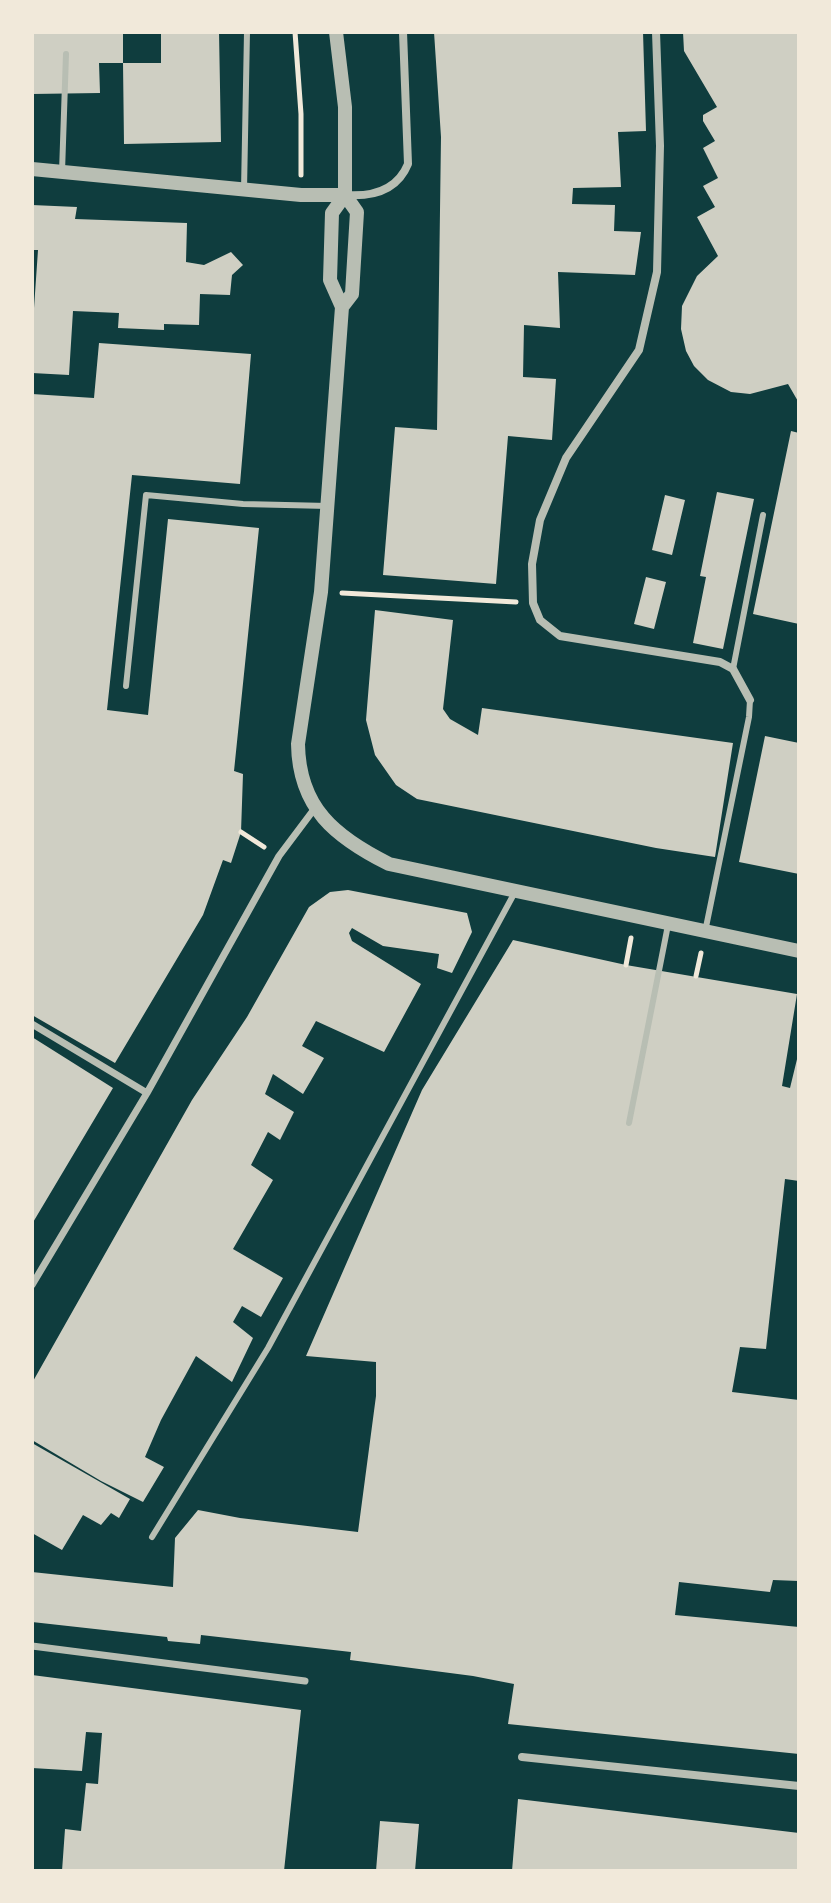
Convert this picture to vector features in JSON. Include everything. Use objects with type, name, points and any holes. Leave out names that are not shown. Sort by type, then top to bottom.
[{"type":"street","points":[[336,32],[345,107],[345,195],[357,212],[352,294],[342,307]]},
{"type":"street","points":[[32,169],[301,195],[364,196],[381,192],[403,176],[408,164],[403,32]]},
{"type":"street","points":[[656,32],[660,146],[657,272],[639,350],[566,458],[540,520],[532,564],[533,603],[540,620],[560,636],[720,662],[733,669],[750,700]]},
{"type":"street","points":[[345,195],[332,213],[330,280],[342,307],[321,592],[298,744],[301,774],[315,808],[335,831],[389,864],[799,951]]},
{"type":"street","points":[[32,1285],[147,1093],[279,856],[315,808]]},
{"type":"street","points":[[32,1024],[147,1093]]},
{"type":"street","points":[[32,1646],[305,1681]]},
{"type":"street","points":[[522,1757],[799,1786]]},
{"type":"lane","points":[[244,190],[247,32]]},
{"type":"lane","points":[[62,172],[66,54]]},
{"type":"lane","points":[[126,686],[146,495],[243,504],[328,506]]},
{"type":"lane","points":[[733,669],[763,515]]},
{"type":"lane","points":[[705,932],[750,700]]},
{"type":"lane","points":[[152,1537],[268,1348],[515,892]]},
{"type":"lane","points":[[629,1123],[668,925]]},
{"type":"path","points":[[295,32],[301,114],[301,178]]},
{"type":"path","points":[[321,592],[533,603]]},
{"type":"path","points":[[241,832],[250,837]]},
{"type":"path","points":[[626,965],[631,933]]},
{"type":"building","points":[[32,32],[123,32],[123,63],[99,63],[100,93],[32,94]]},
{"type":"building","points":[[161,32],[219,32],[221,142],[124,144],[123,63],[161,63]]},
{"type":"building","points":[[434,32],[643,32],[646,131],[618,132],[621,187],[573,188],[572,204],[615,205],[614,231],[641,232],[635,275],[558,272],[560,328],[524,325],[523,377],[556,379],[552,440],[508,436],[496,584],[383,575],[395,427],[437,430],[441,137]]},
{"type":"building","points":[[683,32],[799,32],[799,403],[788,384],[750,394],[731,392],[708,380],[694,366],[686,351],[681,329],[682,306],[697,276],[718,256],[697,217],[715,207],[703,186],[718,178],[703,148],[715,141],[703,121],[703,115],[717,107],[684,51]]},
{"type":"building","points":[[32,205],[77,207],[75,219],[187,223],[186,262],[204,265],[231,252],[243,265],[232,275],[230,295],[200,294],[199,325],[164,324],[164,330],[118,328],[119,313],[73,311],[69,375],[32,373],[32,309],[38,250],[32,250]]},
{"type":"building","points":[[99,343],[251,354],[240,484],[132,475],[107,710],[148,715],[168,519],[259,528],[234,771],[243,774],[241,832],[231,863],[223,860],[203,915],[115,1063],[32,1015],[32,394],[94,398]]},
{"type":"building","points":[[791,431],[799,433],[799,624],[753,614]]},
{"type":"building","points":[[717,492],[754,499],[723,649],[693,643],[706,577],[700,576]]},
{"type":"building","points":[[665,495],[685,500],[672,555],[652,550]]},
{"type":"building","points":[[646,577],[666,582],[654,629],[634,624]]},
{"type":"building","points":[[375,610],[453,620],[443,709],[450,719],[478,735],[482,708],[733,743],[715,857],[656,848],[417,799],[396,785],[375,755],[366,720]]},
{"type":"building","points":[[765,736],[799,743],[799,874],[739,862]]},
{"type":"building","points":[[348,890],[467,913],[472,932],[452,973],[437,968],[439,954],[383,946],[352,928],[349,933],[352,941],[421,984],[384,1052],[316,1021],[302,1046],[324,1058],[303,1094],[273,1074],[265,1094],[294,1112],[280,1140],[268,1132],[251,1165],[273,1180],[233,1249],[283,1278],[261,1317],[242,1306],[233,1322],[253,1338],[232,1382],[196,1356],[145,1457],[164,1467],[143,1502],[32,1440],[32,1383],[192,1100],[247,1017],[309,907],[330,892]]},
{"type":"building","points":[[513,940],[626,965],[797,994],[782,1086],[790,1088],[799,1051],[799,1181],[785,1179],[766,1349],[740,1347],[732,1392],[799,1400],[799,1581],[773,1580],[770,1592],[679,1582],[675,1615],[799,1627],[799,1754],[508,1724],[514,1684],[350,1660],[351,1652],[201,1635],[200,1644],[168,1641],[167,1637],[32,1622],[32,1572],[173,1587],[175,1538],[198,1510],[358,1532],[376,1396],[376,1362],[306,1356],[422,1090]]},
{"type":"building","points":[[32,1037],[113,1088],[32,1224]]},
{"type":"building","points":[[32,1443],[130,1499],[119,1518],[111,1513],[101,1525],[83,1515],[62,1550],[32,1533]]},
{"type":"building","points":[[32,1675],[301,1710],[284,1871],[62,1871],[65,1829],[81,1831],[86,1783],[98,1784],[102,1733],[86,1732],[82,1771],[32,1768]]},
{"type":"building","points":[[518,1799],[799,1833],[799,1871],[512,1871]]},
{"type":"building","points":[[380,1821],[419,1824],[415,1871],[376,1871]]}]
